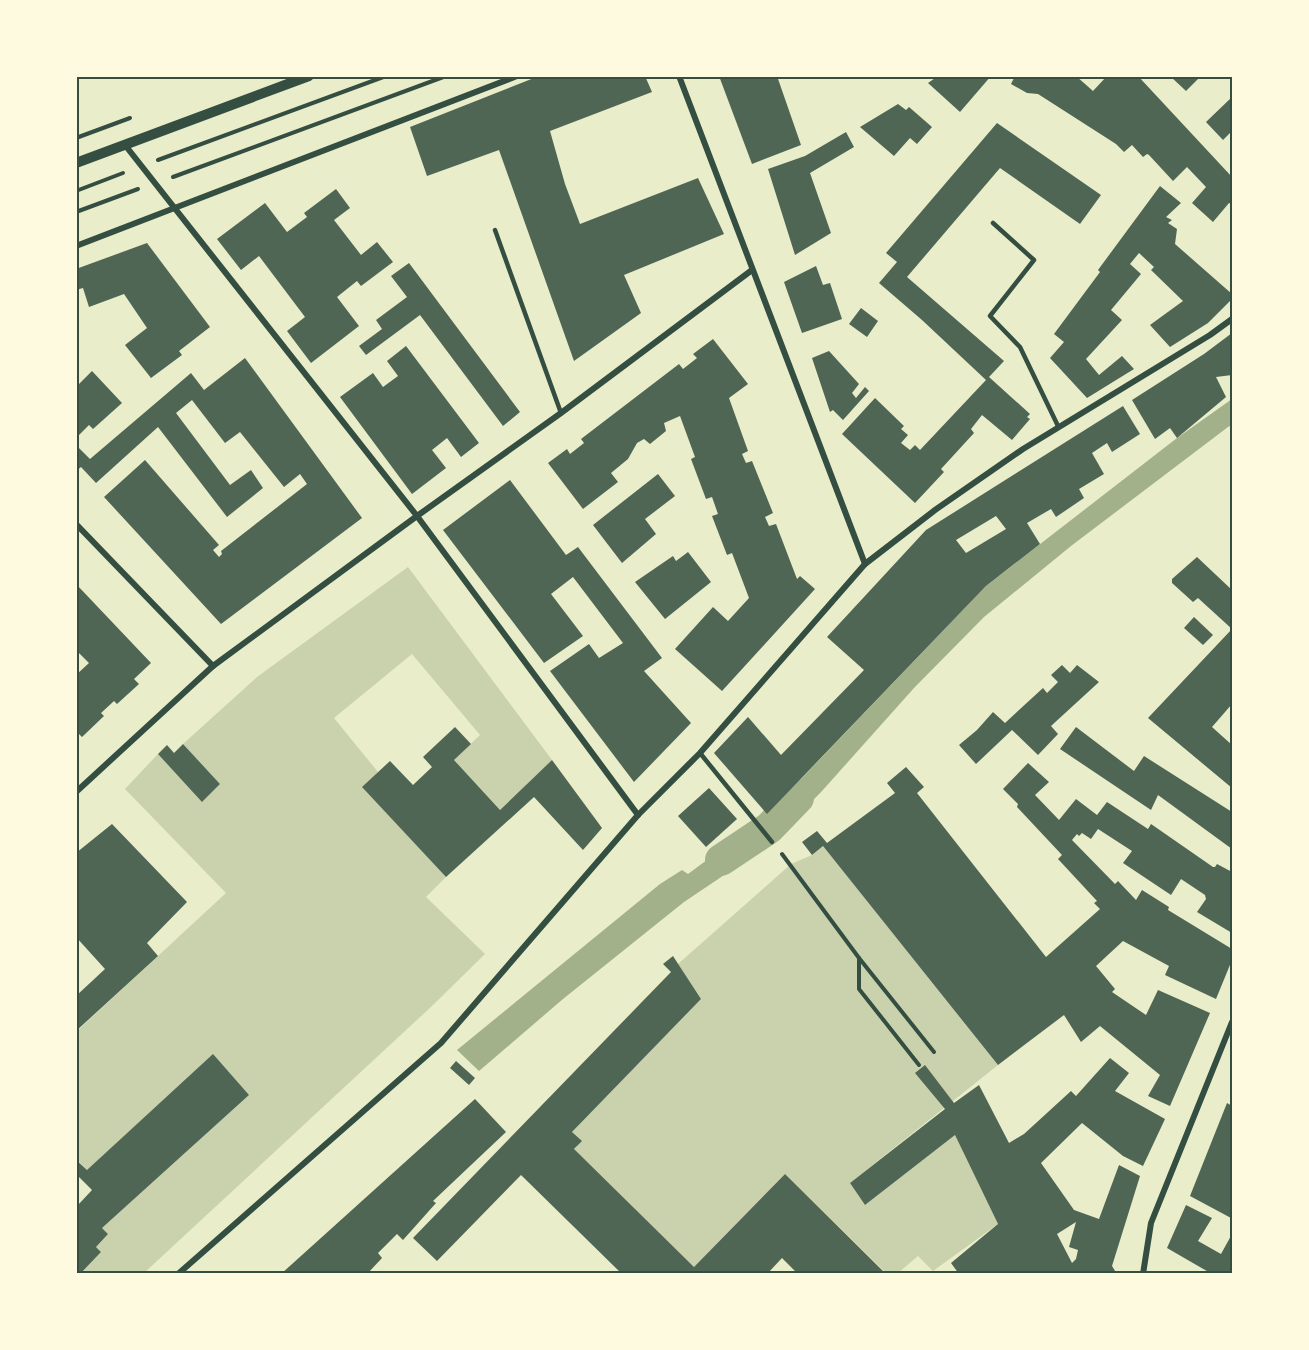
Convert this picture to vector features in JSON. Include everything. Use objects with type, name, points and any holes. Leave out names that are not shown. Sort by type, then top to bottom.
[{"type":"street","points":[[76,163],[309,76]]},
{"type":"street","points":[[76,246],[518,76]]},
{"type":"street","points":[[679,76],[865,564]]},
{"type":"street","points":[[125,145],[417,516],[638,815]]},
{"type":"street","points":[[76,792],[213,666],[752,270]]},
{"type":"street","points":[[178,1274],[441,1043],[638,815],[700,753],[865,564],[935,510],[1058,426],[1233,319]]},
{"type":"street","points":[[76,524],[213,666]]},
{"type":"street","points":[[1143,1274],[1151,1223],[1233,1022]]},
{"type":"lane","points":[[993,223],[1034,260],[990,316],[1020,347],[1058,426]]},
{"type":"lane","points":[[495,230],[561,412]]},
{"type":"lane","points":[[700,753],[771,842]]},
{"type":"path","points":[[76,191],[386,76]]},
{"type":"path","points":[[76,212],[446,76]]},
{"type":"path","points":[[771,842],[791,864],[858,958],[934,1052]]},
{"type":"path","points":[[858,958],[859,989],[919,1065]]},
{"type":"shaded area","points":[[1232,399],[1232,425],[1071,546],[984,617],[914,688],[822,791],[777,837],[761,819],[764,810],[802,778],[986,586],[1177,438]]},
{"type":"shaded area","points":[[408,567],[552,760],[500,810],[454,760],[480,735],[412,654],[334,718],[378,772],[363,787],[446,877],[426,897],[485,954],[144,1273],[81,1273],[101,1252],[96,1247],[108,1234],[102,1228],[249,1095],[87,1170],[77,1160],[77,1031],[226,893],[125,789],[158,754],[203,801],[220,784],[183,744],[257,677]]},
{"type":"shaded area","points":[[750,828],[766,847],[684,902],[563,999],[479,1071],[457,1050],[660,884],[682,870],[688,874]]},
{"type":"shaded area","points":[[823,846],[998,1065],[850,1183],[865,1205],[955,1135],[998,1224],[933,1271],[918,1256],[898,1273],[886,1273],[785,1174],[694,1267],[574,1150],[581,1141],[572,1132],[701,999],[678,964],[791,864],[812,855]]},
{"type":"building","points":[[539,76],[645,76],[652,92],[550,131],[565,184],[580,224],[698,178],[724,234],[624,275],[641,313],[574,361],[499,150],[427,176],[410,127]]},
{"type":"building","points":[[719,76],[777,76],[801,145],[752,164]]},
{"type":"building","points":[[938,76],[991,76],[960,112],[928,83]]},
{"type":"building","points":[[1015,76],[1076,76],[1093,91],[1107,76],[1138,76],[1232,177],[1232,204],[1229,203],[1213,222],[1192,203],[1206,187],[1187,167],[1173,181],[1149,155],[1143,157],[1132,145],[1124,152],[1116,144],[1038,94],[1027,93],[1011,84]]},
{"type":"building","points":[[1170,76],[1201,76],[1186,91]]},
{"type":"building","points":[[1232,97],[1232,131],[1223,140],[1206,122]]},
{"type":"building","points":[[898,104],[906,110],[909,107],[932,127],[917,144],[910,138],[894,156],[860,127]]},
{"type":"building","points":[[997,123],[1101,195],[1080,224],[1000,168],[907,277],[1004,361],[989,377],[1030,414],[1027,417],[1030,419],[1012,440],[982,415],[971,429],[974,433],[941,469],[944,472],[915,503],[842,434],[875,398],[904,426],[901,429],[908,435],[901,443],[910,450],[915,445],[920,450],[986,380],[879,283],[897,262],[886,253]]},
{"type":"building","points":[[846,132],[854,147],[810,173],[831,233],[795,255],[768,169],[805,156]]},
{"type":"building","points":[[1160,186],[1181,203],[1166,217],[1172,220],[1168,223],[1177,229],[1175,244],[1232,294],[1232,299],[1208,323],[1170,347],[1150,325],[1183,301],[1151,270],[1154,267],[1139,253],[1130,264],[1141,274],[1111,310],[1122,320],[1086,359],[1099,375],[1122,356],[1134,369],[1087,398],[1050,358],[1064,342],[1054,334]]},
{"type":"building","points":[[336,189],[350,208],[334,220],[361,255],[377,242],[393,262],[361,286],[357,281],[337,297],[359,326],[311,363],[287,331],[305,317],[259,256],[241,270],[217,239],[265,203],[287,232],[307,217],[304,213]]},
{"type":"building","points":[[147,243],[210,327],[179,351],[182,355],[151,378],[125,345],[147,328],[124,294],[89,307],[83,288],[76,290],[76,269]]},
{"type":"building","points":[[409,263],[520,412],[503,426],[420,315],[366,355],[359,346],[382,329],[376,320],[407,297],[391,276]]},
{"type":"building","points":[[816,266],[823,285],[830,283],[842,319],[802,333],[784,282]]},
{"type":"building","points":[[861,308],[878,321],[867,337],[849,324]]},
{"type":"building","points":[[1232,333],[1232,375],[1216,377],[1226,397],[1177,438],[1170,428],[1155,439],[1132,400],[1204,354]]},
{"type":"building","points":[[713,339],[748,384],[729,398],[748,451],[742,454],[746,463],[752,461],[773,513],[765,517],[769,526],[776,524],[797,579],[800,576],[815,589],[722,691],[675,649],[713,607],[728,621],[749,598],[732,553],[727,555],[712,516],[718,514],[712,497],[706,499],[691,459],[695,457],[680,416],[664,423],[666,431],[650,444],[644,439],[637,443],[628,459],[611,473],[618,482],[583,509],[548,463],[567,449],[570,454],[584,443],[581,439],[679,364],[683,369],[697,358],[693,354]]},
{"type":"building","points":[[406,346],[479,443],[461,457],[447,438],[432,450],[446,468],[412,494],[340,397],[373,373],[383,387],[398,376],[387,361]]},
{"type":"building","points":[[829,351],[859,384],[852,393],[856,398],[865,387],[869,391],[843,420],[833,410],[830,412],[812,358]]},
{"type":"building","points":[[245,358],[362,518],[221,624],[104,497],[145,460],[219,545],[213,550],[219,557],[222,554],[221,551],[307,484],[300,474],[284,487],[240,432],[225,443],[192,400],[176,413],[230,485],[251,470],[263,488],[227,517],[158,427],[96,483],[81,467],[76,471],[76,445],[90,459],[191,373],[204,390]]},
{"type":"building","points":[[92,371],[122,403],[93,429],[89,425],[76,438],[76,387]]},
{"type":"building","points":[[1123,406],[1140,434],[1112,452],[1107,443],[1092,453],[1104,474],[1079,489],[1084,498],[1056,517],[1051,509],[1027,523],[1040,544],[986,586],[767,814],[714,753],[748,717],[781,755],[864,670],[827,637],[926,530]],"holes":[[[996,516],[1006,529],[966,553],[956,540]]]},
{"type":"building","points":[[658,474],[675,496],[645,519],[656,534],[622,563],[593,525]]},
{"type":"building","points":[[510,480],[566,555],[578,547],[662,658],[644,671],[691,723],[634,782],[550,671],[589,644],[599,658],[623,643],[573,577],[551,594],[583,636],[544,663],[443,530]]},
{"type":"building","points":[[688,552],[711,582],[665,619],[635,582],[673,556],[676,561]]},
{"type":"building","points":[[1197,557],[1232,590],[1232,629],[1198,598],[1193,602],[1172,583],[1172,579]]},
{"type":"building","points":[[76,584],[151,663],[134,679],[139,684],[117,704],[114,701],[101,713],[104,716],[82,737],[76,731],[76,675],[89,663],[76,650]]},
{"type":"building","points":[[1194,617],[1213,635],[1203,645],[1184,628]]},
{"type":"building","points":[[1232,629],[1232,704],[1212,727],[1232,745],[1232,788],[1148,718]]},
{"type":"building","points":[[1062,665],[1070,673],[1077,665],[1099,682],[1051,726],[1058,734],[1038,755],[1012,730],[976,764],[959,745],[993,712],[1005,723],[1043,688],[1047,693],[1058,682],[1051,675]]},
{"type":"building","points":[[455,727],[471,744],[454,760],[500,810],[552,760],[602,828],[583,850],[534,797],[446,877],[362,787],[390,761],[413,785],[432,767],[423,757]]},
{"type":"building","points":[[1076,727],[1134,771],[1144,756],[1232,812],[1232,849],[1158,795],[1151,810],[1060,749]]},
{"type":"building","points":[[183,744],[220,784],[202,802],[158,754],[167,745],[174,753]]},
{"type":"building","points":[[1028,763],[1049,782],[1035,795],[1059,820],[1076,799],[1097,815],[1107,802],[1148,829],[1151,824],[1213,867],[1217,864],[1232,872],[1232,933],[1197,912],[1206,899],[1205,895],[1181,879],[1171,895],[1123,863],[1132,851],[1098,829],[1091,839],[1082,833],[1079,836],[1077,834],[1072,840],[1115,884],[1118,881],[1136,900],[1142,890],[1169,907],[1168,910],[1232,949],[1232,960],[1216,999],[1165,975],[1169,966],[1123,941],[1096,966],[1115,989],[1112,992],[1146,1015],[1158,990],[1210,1013],[1170,1106],[1148,1096],[1160,1075],[1100,1026],[1081,1042],[1064,1015],[998,1065],[823,846],[812,855],[802,842],[817,831],[827,843],[895,793],[887,783],[906,767],[924,787],[917,793],[1046,957],[1100,909],[1094,903],[1097,901],[1058,859],[1062,855],[1003,789]]},
{"type":"building","points":[[709,788],[737,819],[706,847],[678,816]]},
{"type":"building","points":[[112,824],[187,902],[147,943],[158,956],[76,1031],[76,996],[105,969],[76,937],[76,853]]},
{"type":"building","points":[[673,956],[701,999],[572,1132],[582,1141],[574,1149],[694,1267],[785,1174],[886,1274],[798,1274],[782,1258],[767,1274],[622,1274],[521,1175],[437,1261],[413,1238],[671,972],[663,964]]},
{"type":"building","points":[[213,1054],[249,1095],[102,1228],[108,1234],[96,1247],[101,1252],[80,1274],[76,1271],[76,1204],[78,1205],[92,1190],[76,1174],[76,1160],[87,1170]]},
{"type":"building","points":[[1110,1058],[1129,1073],[1115,1091],[1165,1119],[1143,1166],[1123,1156],[1082,1123],[1041,1163],[1074,1210],[1099,1219],[1119,1165],[1140,1176],[1112,1266],[1117,1274],[959,1274],[951,1263],[998,1224],[955,1135],[865,1205],[850,1183],[945,1109],[915,1073],[925,1065],[954,1103],[979,1085],[1009,1143],[1024,1134],[1071,1091],[1076,1096]],"holes":[[[1076,1222],[1069,1247],[1078,1250],[1076,1259],[1072,1263],[1057,1234]]]},
{"type":"building","points":[[456,1061],[475,1078],[469,1085],[450,1068]]},
{"type":"building","points":[[475,1099],[506,1132],[433,1201],[436,1203],[403,1240],[397,1234],[378,1253],[382,1258],[367,1274],[359,1274],[356,1271],[353,1274],[281,1274]]},
{"type":"building","points":[[1227,1103],[1232,1106],[1231,1218],[1190,1196]]},
{"type":"building","points":[[1186,1205],[1212,1218],[1198,1241],[1221,1254],[1232,1234],[1232,1274],[1212,1274],[1167,1248]]},
{"type":"waterway","points":[[721,860],[769,828],[798,798]]}]
